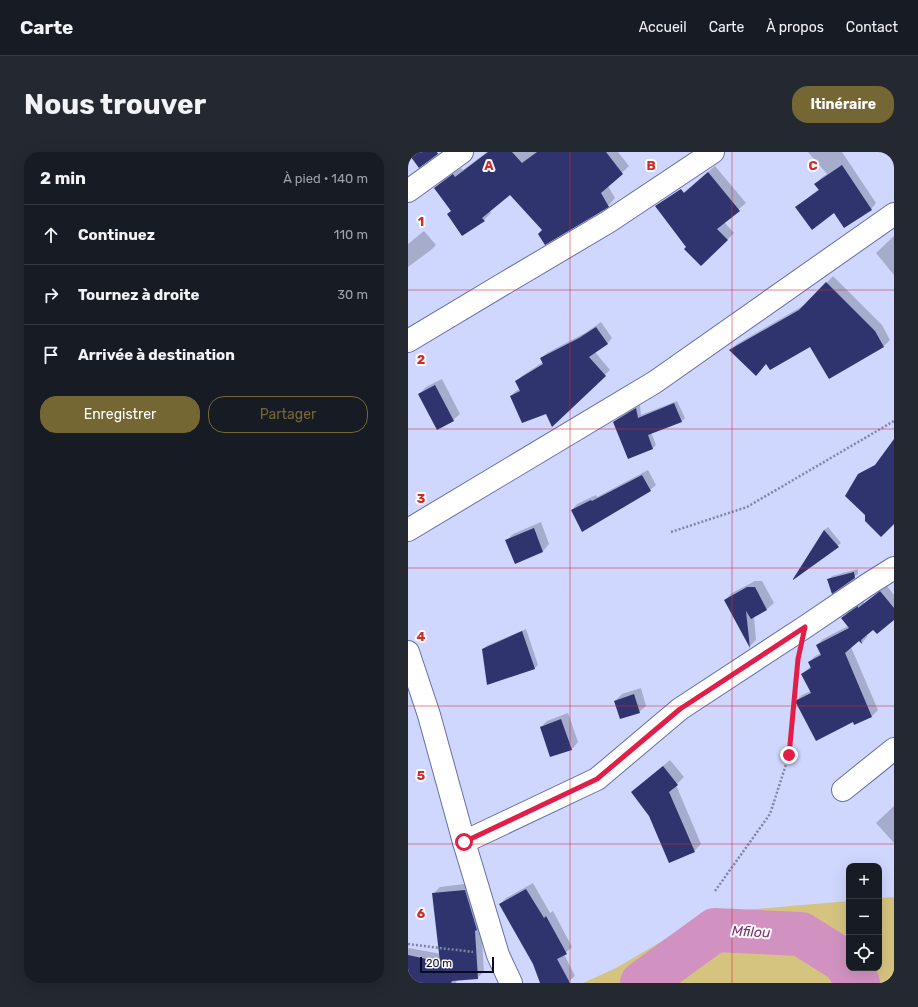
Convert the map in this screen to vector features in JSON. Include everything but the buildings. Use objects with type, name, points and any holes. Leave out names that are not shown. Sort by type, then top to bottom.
[{"type":"street","points":[[408,191],[462,152]]},
{"type":"street","points":[[408,341],[608,222],[713,152]]},
{"type":"street","points":[[408,530],[655,382],[894,214]]},
{"type":"street","points":[[464,842],[597,779],[680,709],[866,585],[894,568]]},
{"type":"street","points":[[408,652],[429,715],[464,842],[498,956],[511,983]]},
{"type":"street","points":[[843,790],[894,749]]},
{"type":"path","points":[[671,532],[747,507],[894,421]]},
{"type":"path","points":[[715,892],[770,814],[789,755],[798,659],[805,627]]},
{"type":"path","points":[[408,944],[498,956]]},
{"type":"shaded area","points":[[894,897],[894,983],[583,983],[616,968],[710,913],[846,901],[846,971],[882,971],[882,898]]},
{"type":"waterway","name":"Mfilou","points":[[642,983],[715,930],[801,934],[844,961],[858,983]]},
{"type":"route","points":[[464,842],[597,779],[680,709],[805,627],[798,659],[789,755]]}]
